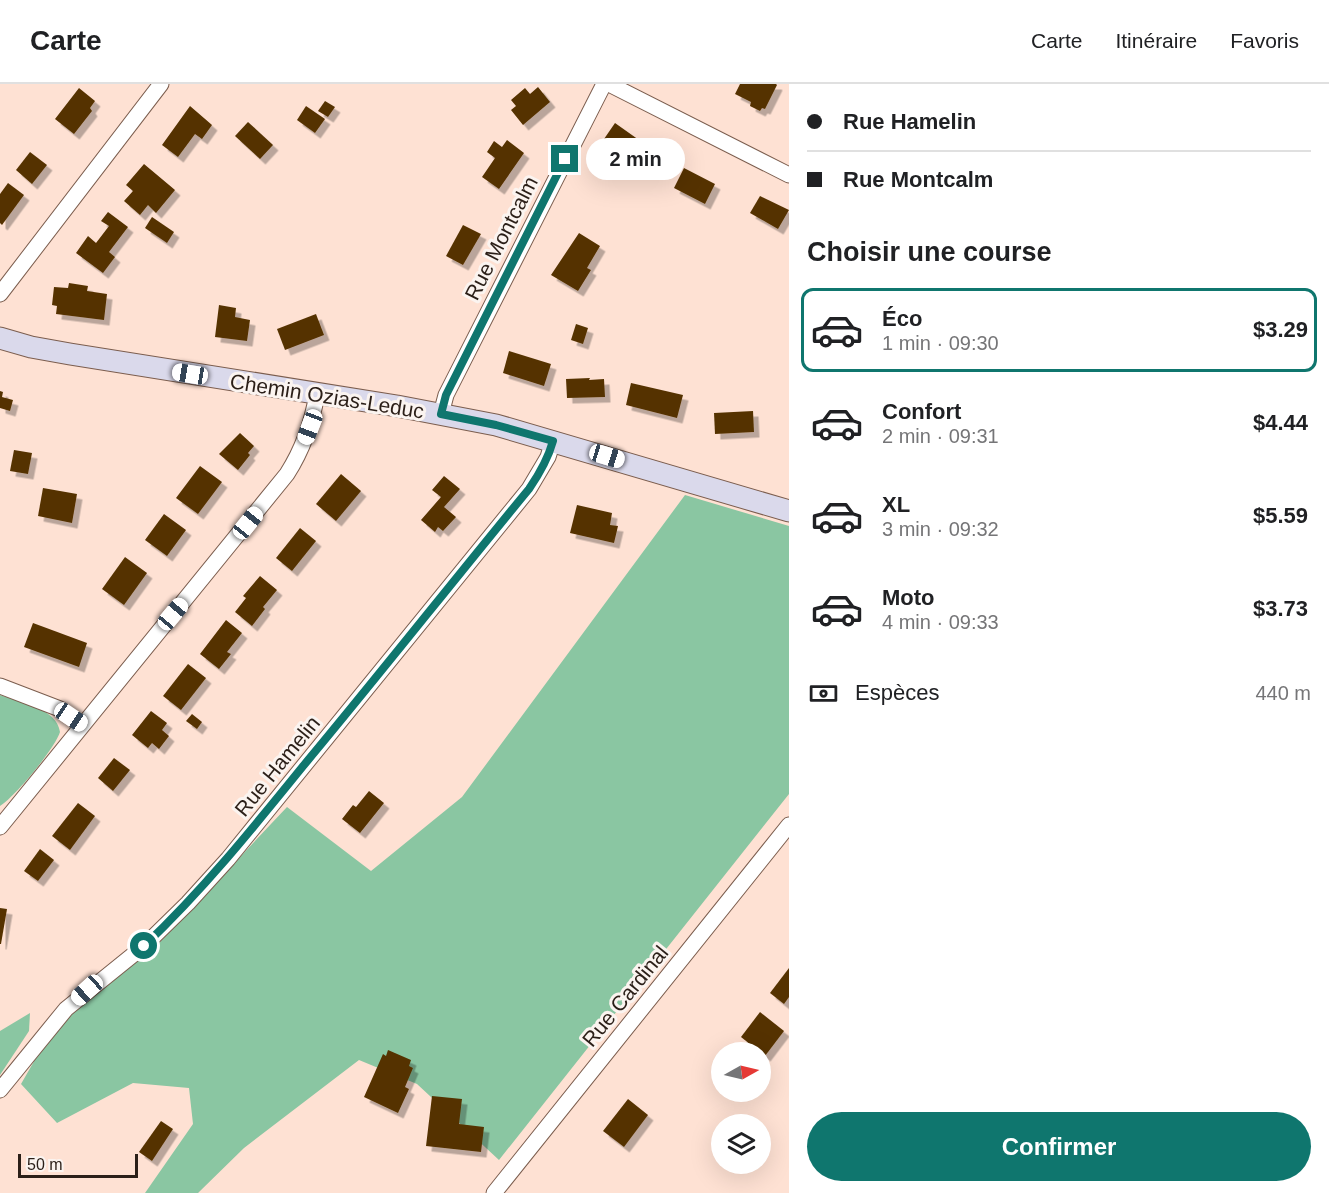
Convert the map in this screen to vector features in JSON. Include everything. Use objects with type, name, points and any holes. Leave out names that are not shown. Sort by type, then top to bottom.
[{"type":"street","points":[[0,294],[161,84]]},
{"type":"street","name":"Rue Montcalm","points":[[441,414],[446,395],[604,84]]},
{"type":"street","points":[[609,84],[789,175]]},
{"type":"street","name":"Chemin Ozias-Leduc","points":[[0,338],[30,347],[496,425],[789,511]]},
{"type":"street","points":[[0,827],[287,474],[310,427],[317,394]]},
{"type":"street","name":"Rue Hamelin","points":[[0,1090],[66,1009],[144,946],[228,859],[529,489],[548,457],[553,441]]},
{"type":"street","points":[[0,686],[60,709],[82,724]]},
{"type":"street","name":"Rue Cardinal","points":[[494,1193],[789,825]]},
{"type":"green space","points":[[685,495],[789,526],[789,794],[499,1160],[417,1084],[359,1060],[244,1148],[198,1193],[145,1193],[193,1124],[189,1088],[133,1083],[57,1123],[21,1084],[44,1044],[67,1018],[160,942],[287,807],[371,871],[462,797]]},
{"type":"green space","points":[[0,695],[27,703],[45,712],[52,717],[60,732],[34,772],[0,806]]},
{"type":"green space","points":[[30,1013],[29,1031],[0,1075],[0,1031]]},
{"type":"building","points":[[740,84],[777,85],[765,109],[762,108],[760,111],[750,106],[751,102],[735,94]]},
{"type":"building","points":[[538,87],[550,102],[523,125],[511,110],[516,106],[511,100],[525,88],[530,94]]},
{"type":"building","points":[[79,88],[95,101],[90,108],[92,111],[74,134],[55,119]]},
{"type":"building","points":[[325,101],[335,107],[328,117],[318,111]]},
{"type":"building","points":[[190,106],[212,125],[202,139],[195,134],[178,157],[162,145]]},
{"type":"building","points":[[306,106],[325,119],[315,133],[297,120]]},
{"type":"building","points":[[248,122],[273,145],[260,159],[235,136]]},
{"type":"building","points":[[615,123],[639,140],[628,156],[604,139]]},
{"type":"building","points":[[507,140],[524,153],[499,189],[482,177],[495,158],[487,152],[494,141],[502,147]]},
{"type":"building","points":[[30,152],[47,165],[32,184],[16,170]]},
{"type":"building","points":[[144,164],[175,190],[156,213],[148,205],[140,215],[124,201],[133,191],[126,185]]},
{"type":"building","points":[[684,168],[715,184],[705,204],[674,188]]},
{"type":"building","points":[[8,183],[24,195],[2,225],[0,223],[0,194]]},
{"type":"building","points":[[760,196],[789,210],[778,229],[750,213]]},
{"type":"building","points":[[108,212],[128,227],[109,252],[115,257],[103,273],[76,253],[88,236],[96,243],[109,226],[101,221]]},
{"type":"building","points":[[152,217],[174,232],[167,243],[145,228]]},
{"type":"building","points":[[463,225],[481,234],[463,265],[446,256]]},
{"type":"building","points":[[579,233],[600,246],[587,268],[591,270],[578,291],[551,275]]},
{"type":"building","points":[[69,283],[88,286],[87,291],[107,294],[104,320],[56,314],[57,306],[52,305],[54,287],[68,288]]},
{"type":"building","points":[[219,305],[236,308],[235,317],[250,320],[247,341],[215,337]]},
{"type":"building","points":[[316,314],[324,335],[285,350],[277,329]]},
{"type":"building","points":[[576,324],[588,328],[583,344],[571,340]]},
{"type":"building","points":[[509,351],[551,364],[544,386],[503,373]]},
{"type":"building","points":[[590,378],[589,380],[604,379],[605,397],[567,398],[566,379]]},
{"type":"building","points":[[631,383],[683,395],[677,418],[626,405]]},
{"type":"building","points":[[0,391],[3,392],[2,397],[13,400],[10,411],[0,408]]},
{"type":"building","points":[[753,411],[754,432],[715,434],[714,413]]},
{"type":"building","points":[[240,433],[254,446],[238,470],[219,454]]},
{"type":"building","points":[[14,450],[32,453],[28,474],[10,471]]},
{"type":"building","points":[[200,466],[222,482],[198,514],[176,498]]},
{"type":"building","points":[[341,474],[361,491],[336,521],[316,504]]},
{"type":"building","points":[[444,476],[460,489],[444,507],[456,517],[443,531],[438,527],[435,532],[421,520],[441,497],[432,490]]},
{"type":"building","points":[[43,488],[77,494],[72,523],[38,516]]},
{"type":"building","points":[[577,505],[612,513],[610,525],[618,526],[614,543],[570,533]]},
{"type":"building","points":[[164,514],[186,530],[167,556],[145,540]]},
{"type":"building","points":[[300,528],[316,541],[292,571],[276,558]]},
{"type":"building","points":[[125,557],[147,573],[124,605],[102,589]]},
{"type":"building","points":[[260,576],[277,590],[263,607],[265,609],[252,626],[235,612],[246,598],[243,596]]},
{"type":"building","points":[[226,620],[242,633],[227,652],[231,654],[219,669],[200,654]]},
{"type":"building","points":[[33,623],[87,643],[79,667],[24,647]]},
{"type":"building","points":[[188,664],[206,678],[181,710],[163,696]]},
{"type":"building","points":[[151,711],[167,723],[162,730],[169,736],[159,749],[152,743],[148,748],[132,735]]},
{"type":"building","points":[[192,714],[202,722],[197,729],[186,721]]},
{"type":"building","points":[[114,758],[130,770],[113,791],[98,778]]},
{"type":"building","points":[[369,791],[384,803],[360,833],[342,819]]},
{"type":"building","points":[[78,803],[95,816],[70,850],[52,836]]},
{"type":"building","points":[[40,849],[54,860],[38,881],[24,871]]},
{"type":"building","points":[[0,908],[7,909],[1,944],[0,944]]},
{"type":"building","points":[[789,968],[789,997],[784,1004],[770,993]]},
{"type":"building","points":[[760,1012],[784,1031],[771,1048],[771,1042],[747,1042],[741,1037]]},
{"type":"building","points":[[388,1050],[411,1060],[409,1066],[413,1068],[405,1087],[409,1089],[398,1113],[364,1097],[383,1054],[386,1056]]},
{"type":"building","points":[[432,1096],[462,1099],[459,1124],[484,1127],[481,1152],[426,1146]]},
{"type":"building","points":[[628,1099],[648,1115],[624,1147],[603,1131]]},
{"type":"building","points":[[161,1121],[173,1129],[152,1161],[139,1152]]},
{"type":"route","points":[[144,946],[228,859],[529,489],[541,471],[553,441],[496,425],[441,414],[446,395],[565,159]]}]
